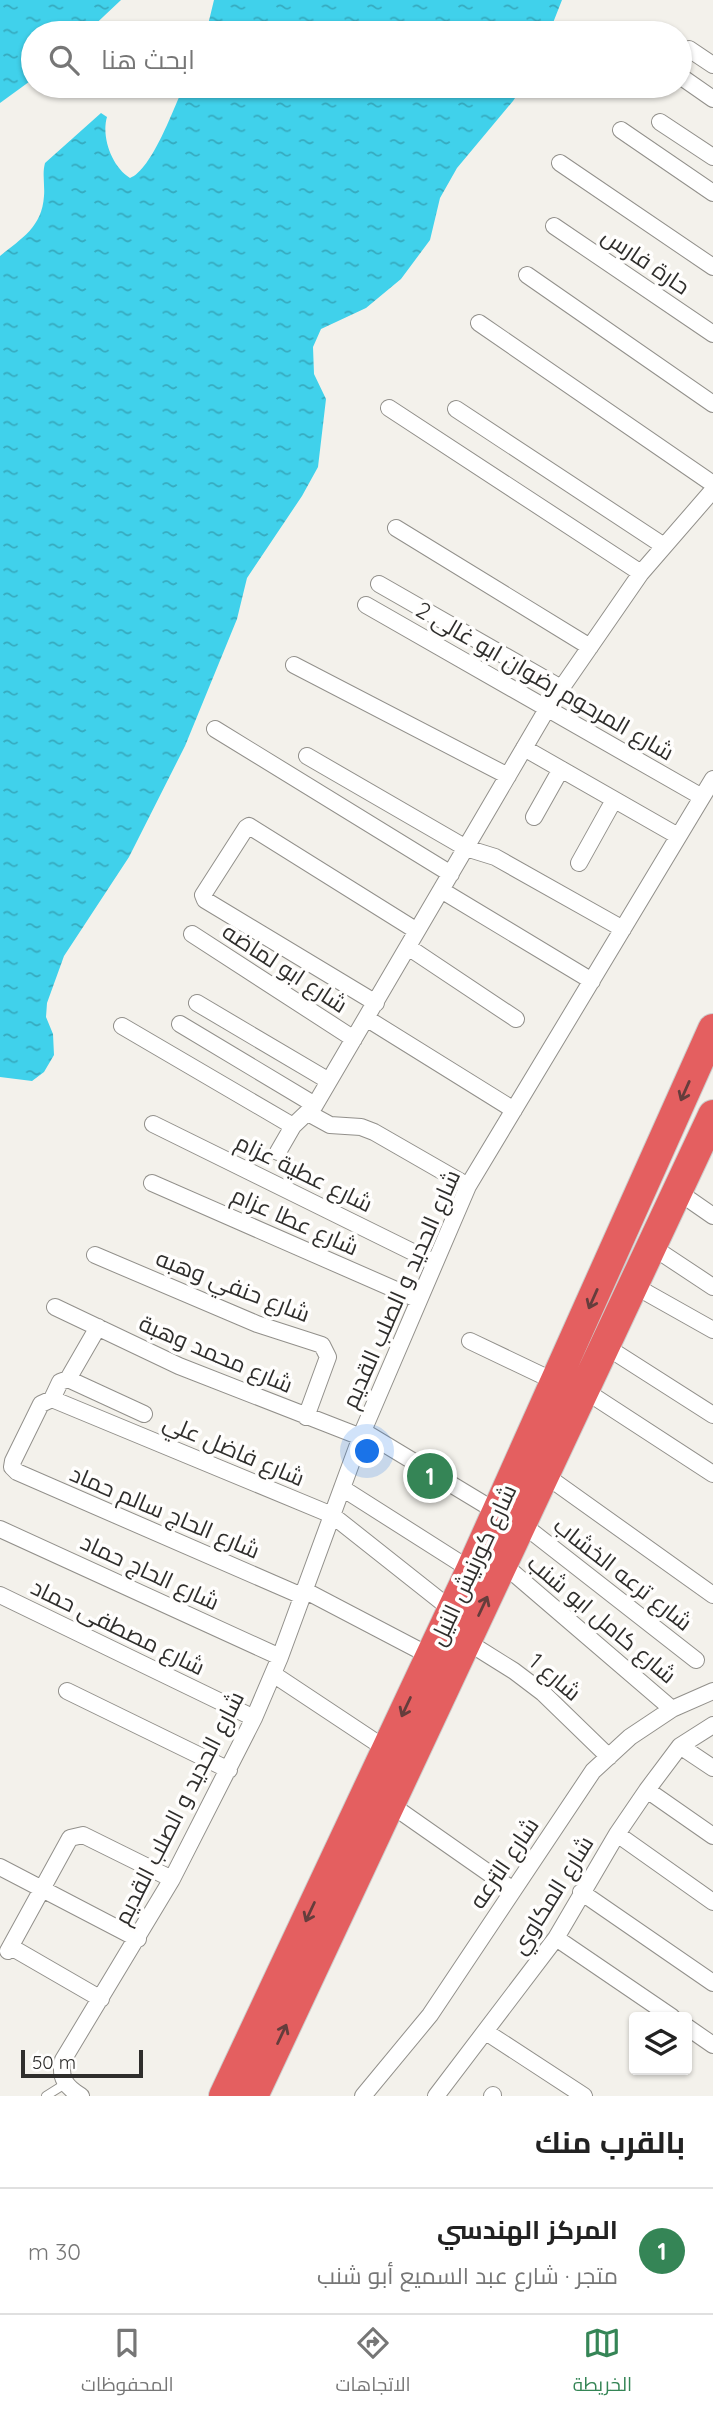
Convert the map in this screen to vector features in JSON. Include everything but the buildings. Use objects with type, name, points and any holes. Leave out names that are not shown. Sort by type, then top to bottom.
[{"type":"highway","name":"شارع كورنيش النيل","points":[[253,2096],[503,1564],[509,1518],[565,1397],[713,1029]]},
{"type":"highway","name":"شارع كورنيش النيل","points":[[224,2096],[471,1570],[545,1475],[565,1397],[605,1346],[713,1115]]},
{"type":"street","points":[[692,51],[713,65]]},
{"type":"street","points":[[692,84],[713,99]]},
{"type":"street","points":[[660,122],[713,157]]},
{"type":"street","points":[[621,131],[713,192]]},
{"type":"street","points":[[560,163],[713,267]]},
{"type":"street","name":"حارة فارس","points":[[554,226],[713,334]]},
{"type":"street","points":[[527,275],[713,404]]},
{"type":"street","points":[[479,323],[713,484]]},
{"type":"street","points":[[389,408],[641,573]]},
{"type":"street","points":[[456,410],[664,546]]},
{"type":"street","points":[[278,1152],[293,1126],[312,1109],[354,1040],[547,709],[641,573],[713,490]]},
{"type":"street","points":[[396,528],[590,647]]},
{"type":"street","points":[[379,584],[561,688]]},
{"type":"street","name":"شارع المرحوم رضوان ابو غالى 2","points":[[366,605],[702,797]]},
{"type":"street","points":[[294,666],[508,776]]},
{"type":"street","points":[[215,729],[450,874]]},
{"type":"street","points":[[524,748],[678,836]]},
{"type":"street","points":[[307,756],[466,848],[495,857],[623,929]]},
{"type":"street","points":[[534,817],[561,769]]},
{"type":"street","name":"شارع الحديد و الصلب القديم","points":[[65,2084],[62,2076],[63,2060],[172,1879],[254,1718],[280,1657],[362,1434],[468,1186],[713,779]]},
{"type":"street","points":[[579,863],[614,800]]},
{"type":"street","points":[[376,1003],[205,900],[203,895],[249,826],[417,932]]},
{"type":"street","points":[[441,890],[592,981]]},
{"type":"street","name":"شارع ابو لماضه","points":[[192,934],[354,1040]]},
{"type":"street","points":[[408,947],[516,1019]]},
{"type":"street","points":[[197,1003],[329,1081]]},
{"type":"street","points":[[366,1018],[514,1110]]},
{"type":"street","points":[[180,1024],[312,1109],[330,1125],[361,1127],[374,1132],[468,1186]]},
{"type":"street","points":[[122,1026],[293,1126]]},
{"type":"street","name":"شارع عطية عزام","points":[[153,1124],[435,1263]]},
{"type":"street","name":"شارع عطا عزام","points":[[152,1183],[419,1300]]},
{"type":"street","points":[[677,1191],[713,1216]]},
{"type":"street","points":[[651,1246],[713,1287]]},
{"type":"street","name":"شارع حنفي وهبه","points":[[95,1255],[257,1324],[322,1345],[328,1357],[306,1418]]},
{"type":"street","points":[[633,1285],[713,1330]]},
{"type":"street","name":"شارع محمد وهبة","points":[[55,1307],[179,1366],[306,1418],[362,1434],[509,1518]]},
{"type":"street","points":[[52,1399],[60,1382],[68,1379],[98,1327]]},
{"type":"street","points":[[470,1341],[565,1397],[713,1474]]},
{"type":"street","points":[[605,1346],[713,1415]]},
{"type":"street","points":[[68,1379],[144,1414]]},
{"type":"street","name":"شارع الحاج سالم حماد","points":[[52,1399],[41,1404],[12,1467],[22,1475],[303,1593],[430,1656]]},
{"type":"street","name":"شارع فاضل علي","points":[[52,1399],[332,1515],[452,1610]]},
{"type":"street","points":[[545,1475],[713,1595]]},
{"type":"street","points":[[342,1488],[471,1570]]},
{"type":"street","name":"شارع ترعه الخشاب","points":[[509,1518],[696,1660]]},
{"type":"street","name":"شارع الحاج حماد","points":[[0,1529],[280,1657]]},
{"type":"street","name":"شارع كامل ابو شنب","points":[[503,1564],[672,1709]]},
{"type":"street","name":"شارع مصطفى حماد","points":[[0,1595],[254,1718]]},
{"type":"street","name":"شارع 1","points":[[467,1641],[543,1693],[608,1757]]},
{"type":"street","points":[[273,1674],[386,1749]]},
{"type":"street","points":[[67,1691],[229,1770]]},
{"type":"street","name":"شارع الترعه","points":[[363,2096],[430,2015],[593,1771],[630,1737],[672,1709],[713,1691]]},
{"type":"street","name":"شارع المكاوي","points":[[436,2096],[556,1938],[581,1892],[647,1790],[680,1746],[713,1725]]},
{"type":"street","points":[[680,1746],[713,1768]]},
{"type":"street","points":[[647,1790],[713,1836]]},
{"type":"street","points":[[390,1804],[513,1890]]},
{"type":"street","points":[[617,1834],[713,1902]]},
{"type":"street","points":[[101,1999],[9,1949],[70,1838],[79,1835],[172,1879]]},
{"type":"street","points":[[0,1867],[138,1939]]},
{"type":"street","points":[[581,1892],[713,1983]]},
{"type":"street","points":[[556,1938],[665,2012]]},
{"type":"street","points":[[692,2030],[713,2045]]},
{"type":"street","points":[[486,2032],[583,2096]]},
{"type":"street","points":[[65,2084],[81,2096]]},
{"type":"lane","points":[[46,2096],[65,2084]]},
{"type":"water","points":[[0,0],[121,0],[99,21],[21,21],[21,88],[0,103]]},
{"type":"water","points":[[214,0],[562,0],[554,21],[209,21]]},
{"type":"water","points":[[179,98],[515,98],[457,168],[440,198],[430,240],[401,279],[366,308],[321,329],[313,347],[314,374],[326,399],[318,467],[302,496],[247,578],[237,619],[185,746],[129,857],[64,956],[47,1003],[46,1017],[53,1034],[54,1055],[44,1072],[32,1081],[0,1077],[0,256],[30,231],[39,216],[44,196],[45,163],[101,113],[107,117],[107,142],[113,159],[130,178],[146,163]]},
{"type":"place","name":"المركز الهندسي","points":[[430,1476]]}]
